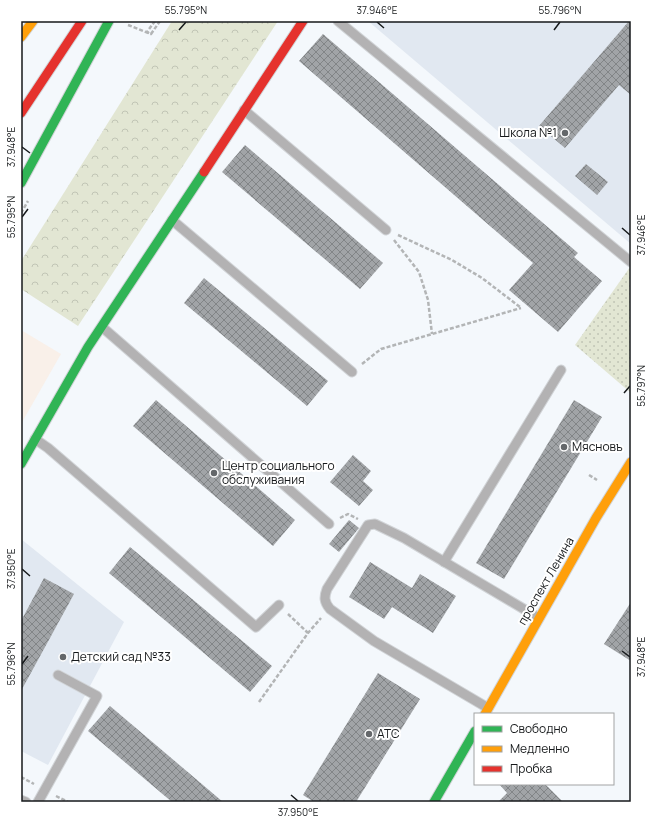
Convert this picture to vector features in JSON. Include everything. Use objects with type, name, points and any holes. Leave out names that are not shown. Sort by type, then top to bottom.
[{"type":"main road","points":[[21,37],[33,21]]},
{"type":"main road","points":[[21,113],[82,21]]},
{"type":"main road","points":[[21,183],[109,21]]},
{"type":"main road","points":[[21,464],[88,347],[303,21]]},
{"type":"main road","name":"проспект Ленина","points":[[487,711],[596,518],[631,462]]},
{"type":"main road","points":[[434,802],[474,733]]},
{"type":"lane","points":[[338,21],[631,262]]},
{"type":"lane","points":[[244,110],[386,230]]},
{"type":"lane","points":[[172,220],[352,372]]},
{"type":"lane","points":[[101,327],[329,524]]},
{"type":"lane","points":[[444,562],[561,370]]},
{"type":"lane","points":[[35,439],[54,453],[256,627],[279,605]]},
{"type":"lane","points":[[487,711],[374,641],[330,608],[326,604],[325,595],[328,589],[368,525],[375,524],[404,538],[539,618]]},
{"type":"lane","points":[[38,802],[97,696],[58,675]]},
{"type":"lane","points":[[21,800],[26,802]]},
{"type":"path","points":[[155,21],[147,32],[151,34],[160,21]]},
{"type":"path","points":[[352,372],[381,349],[521,308],[482,278],[452,260],[386,230]]},
{"type":"path","points":[[386,230],[419,272],[428,300],[432,335]]},
{"type":"path","points":[[329,524],[348,514],[368,525]]},
{"type":"path","points":[[279,605],[308,633]]},
{"type":"path","points":[[259,702],[308,633],[330,608]]},
{"type":"shaded area","name":"Школа №1","points":[[368,21],[631,21],[631,244]]},
{"type":"shaded area","points":[[21,330],[61,354],[21,424]]},
{"type":"shaded area","name":"Детский сад №33","points":[[21,539],[124,622],[48,765],[21,751]]},
{"type":"green space","points":[[172,21],[278,21],[78,326],[21,289],[21,261]]},
{"type":"green space","points":[[630,267],[631,268],[631,393],[575,345]]},
{"type":"building","points":[[629,21],[631,21],[631,95],[619,85],[565,148],[539,126]]},
{"type":"building","points":[[323,34],[578,253],[574,257],[602,281],[558,332],[509,290],[533,263],[299,61]]},
{"type":"building","points":[[245,145],[383,263],[360,289],[222,172]]},
{"type":"building","points":[[586,164],[608,182],[597,195],[575,176]]},
{"type":"building","points":[[204,278],[328,381],[307,406],[184,303]]},
{"type":"building","name":"Центр социального обслуживания","points":[[156,400],[295,520],[273,546],[133,426]]},
{"type":"building","points":[[574,400],[602,417],[504,579],[476,563]]},
{"type":"building","points":[[353,455],[371,471],[363,481],[373,490],[359,506],[330,482]]},
{"type":"building","points":[[349,520],[359,528],[339,552],[329,544]]},
{"type":"building","points":[[130,547],[272,666],[250,692],[109,573]]},
{"type":"building","points":[[370,562],[412,588],[420,574],[456,596],[433,633],[392,607],[384,619],[349,597]]},
{"type":"building","points":[[44,578],[74,594],[21,691],[21,621]]},
{"type":"building","points":[[631,602],[631,661],[604,644]]},
{"type":"building","name":"АТС","points":[[378,673],[420,699],[356,802],[314,802],[303,795]]},
{"type":"building","points":[[110,706],[223,802],[172,802],[88,731]]},
{"type":"building","points":[[500,785],[546,785],[563,802],[498,802],[507,793]]},
{"type":"traffic: fast","points":[[21,183],[109,21]]},
{"type":"traffic: fast","points":[[21,464],[88,347],[204,172]]},
{"type":"traffic: fast","points":[[434,802],[474,733]]},
{"type":"traffic: slow","points":[[21,37],[33,21]]},
{"type":"traffic: slow","points":[[486,713],[596,518],[631,462]]},
{"type":"traffic: jam","points":[[21,113],[82,21]]},
{"type":"traffic: jam","points":[[204,172],[303,21]]},
{"type":"place","name":"Школа №1","points":[[565,133]]},
{"type":"place","name":"Мясновъ","points":[[564,447]]},
{"type":"place","name":"Центр социального обслуживания","points":[[214,473]]},
{"type":"place","name":"Детский сад №33","points":[[63,657]]},
{"type":"place","name":"АТС","points":[[369,734]]}]
